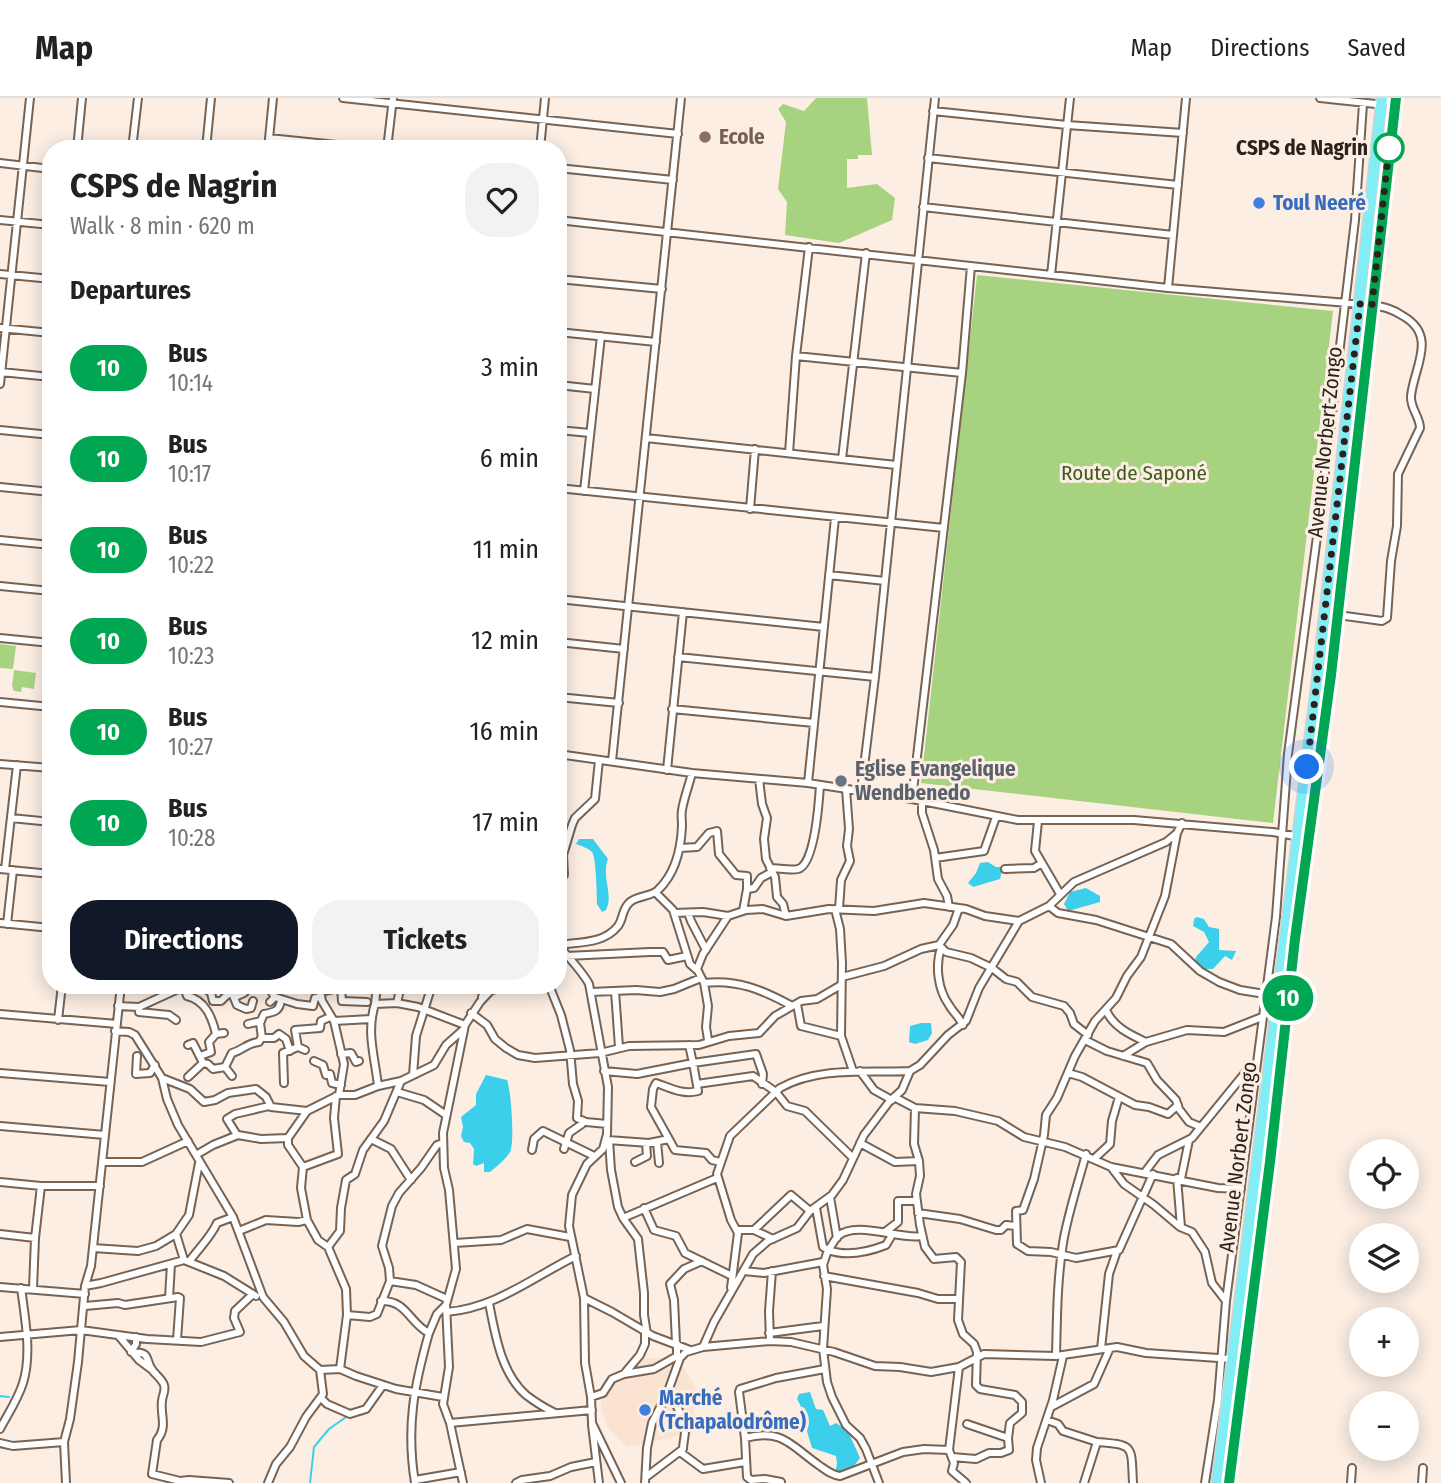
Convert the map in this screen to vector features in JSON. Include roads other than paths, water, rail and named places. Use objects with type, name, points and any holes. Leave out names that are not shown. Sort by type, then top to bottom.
[{"type":"main road","name":"Avenue Norbert Zongo","points":[[1217,1483],[1304,838],[1338,615],[1396,99]]},
{"type":"main road","name":"Avenue Norbert Zongo","points":[[1229,1483],[1304,838],[1304,790],[1382,100]]},
{"type":"street","points":[[0,384],[3,328],[30,98]]},
{"type":"street","points":[[78,140],[82,98]]},
{"type":"street","points":[[133,140],[138,98]]},
{"type":"street","points":[[207,140],[211,98]]},
{"type":"street","points":[[273,98],[269,138],[288,140]]},
{"type":"street","points":[[343,98],[392,100],[678,134]]},
{"type":"street","points":[[541,140],[545,98]]},
{"type":"street","points":[[612,761],[681,98]]},
{"type":"street","points":[[861,791],[935,98]]},
{"type":"street","points":[[1051,275],[1070,98]]},
{"type":"street","points":[[1168,288],[1186,98]]},
{"type":"street","points":[[1320,98],[1360,102],[1396,99]]},
{"type":"street","points":[[388,140],[392,100]]},
{"type":"street","points":[[1205,1483],[1218,1400],[1226,1301],[1276,917],[1288,754],[1355,220],[1360,102]]},
{"type":"street","points":[[933,111],[1067,125],[1183,133]]},
{"type":"street","points":[[928,159],[1178,185]]},
{"type":"street","points":[[0,163],[42,168]]},
{"type":"street","points":[[567,169],[673,180]]},
{"type":"street","points":[[923,207],[1173,235]]},
{"type":"street","points":[[0,220],[42,224]]},
{"type":"street","points":[[567,221],[1168,288],[1372,305],[1394,310],[1411,320],[1422,334],[1422,349],[1411,401],[1420,428],[1398,474],[1397,526],[1391,561],[1387,618],[1382,621],[1338,615]]},
{"type":"street","points":[[789,453],[796,356],[809,247]]},
{"type":"street","points":[[842,459],[866,253]]},
{"type":"street","points":[[912,799],[971,265]]},
{"type":"street","points":[[0,274],[42,278]]},
{"type":"street","points":[[567,280],[662,289]]},
{"type":"street","points":[[3,328],[42,332]]},
{"type":"street","points":[[567,333],[656,342]]},
{"type":"street","points":[[584,491],[601,336]]},
{"type":"street","points":[[796,356],[961,373]]},
{"type":"street","points":[[1,372],[42,376]]},
{"type":"street","points":[[567,386],[595,389]]},
{"type":"street","points":[[0,430],[42,434]]},
{"type":"street","points":[[567,431],[590,433]]},
{"type":"street","points":[[646,438],[896,465]]},
{"type":"street","points":[[750,509],[755,449]]},
{"type":"street","points":[[0,487],[42,491]]},
{"type":"street","points":[[567,489],[944,528]]},
{"type":"street","points":[[808,783],[835,518]]},
{"type":"street","points":[[0,540],[42,544]]},
{"type":"street","points":[[829,575],[885,581]]},
{"type":"street","points":[[0,586],[42,590]]},
{"type":"street","points":[[567,600],[824,627]]},
{"type":"street","points":[[667,770],[671,709],[683,612]]},
{"type":"street","points":[[0,638],[42,642]]},
{"type":"street","points":[[567,643],[624,649]]},
{"type":"street","points":[[678,657],[875,677]]},
{"type":"street","points":[[567,698],[618,703]]},
{"type":"street","points":[[0,702],[42,706]]},
{"type":"street","points":[[671,709],[814,723]]},
{"type":"street","points":[[567,755],[692,774],[808,783],[922,800],[996,817],[1038,821],[1104,819],[1182,823],[1282,833],[1304,838]]},
{"type":"street","points":[[567,844],[573,821],[594,799],[599,760]]},
{"type":"street","points":[[0,764],[42,767]]},
{"type":"street","points":[[17,765],[3,923],[42,927]]},
{"type":"street","points":[[567,944],[599,939],[607,935],[619,925],[623,911],[631,901],[639,896],[656,893],[672,872],[680,848],[682,810],[692,774]]},
{"type":"street","points":[[759,779],[767,818],[764,848],[776,879],[777,897],[783,904],[786,916]]},
{"type":"street","points":[[747,889],[754,888],[771,870],[796,870],[806,864],[812,846],[820,785]]},
{"type":"street","points":[[846,789],[849,830],[847,846],[850,862],[841,880],[837,909],[842,977],[841,1036],[856,1071],[874,1090],[915,1108],[944,1109],[984,1117],[1004,1124],[1024,1137],[1086,1154],[1111,1167],[1241,1189]]},
{"type":"street","points":[[922,800],[922,813],[938,879],[947,896],[949,907]]},
{"type":"street","points":[[935,858],[984,851],[996,817]]},
{"type":"street","points":[[11,818],[42,820]]},
{"type":"street","points":[[1038,821],[1035,848],[1060,894]]},
{"type":"street","points":[[1117,1251],[1084,1258],[1028,1251],[1018,1245],[1016,1211],[1023,1210],[1026,1205],[1043,1141],[1046,1115],[1095,1021],[1106,1010],[1141,957],[1165,896],[1177,833],[1182,823]]},
{"type":"street","points":[[680,848],[697,847],[709,833],[718,831],[719,855],[736,875],[747,876],[743,911]]},
{"type":"street","points":[[731,1291],[738,1244],[737,1230],[717,1178],[730,1136],[776,1092],[796,1081],[856,1071],[910,1070],[919,1065],[970,1016],[979,988],[1019,922],[1049,906],[1074,882],[1166,842],[1177,833]]},
{"type":"street","points":[[1005,869],[1034,867],[1042,863]]},
{"type":"street","points":[[6,869],[42,873]]},
{"type":"street","points":[[656,893],[674,913],[687,956],[702,980],[708,1006],[708,1040]]},
{"type":"street","points":[[674,913],[728,916],[763,909],[786,916],[837,909],[874,911],[924,903],[1019,922]]},
{"type":"street","points":[[1049,906],[1058,913],[1096,919],[1171,944],[1200,971],[1219,982],[1240,990],[1265,994]]},
{"type":"street","points":[[959,908],[940,947],[938,962],[941,988],[947,1004],[963,1024]]},
{"type":"street","points":[[688,913],[706,950]]},
{"type":"street","points":[[697,969],[728,916]]},
{"type":"street","points":[[842,977],[884,966],[921,949],[940,947],[992,968],[1006,979],[1019,983],[1032,997],[1063,1006],[1086,1037],[1123,1056],[1148,1064],[1189,1122],[1201,1127]]},
{"type":"street","points":[[567,956],[663,952],[668,960],[687,956]]},
{"type":"street","points":[[567,957],[585,976],[591,992],[608,1090],[607,1124],[612,1174],[623,1219],[638,1239],[646,1333],[643,1351],[624,1374]]},
{"type":"street","points":[[591,992],[660,992],[702,980],[730,981],[768,993],[794,1005],[801,1026],[841,1036]]},
{"type":"street","points":[[471,1013],[488,1025],[498,1041],[514,1054],[542,1058],[600,1053],[619,1047],[689,1045],[759,1033],[771,1018],[794,1005],[817,999],[841,985]]},
{"type":"street","points":[[615,991],[619,1047]]},
{"type":"street","points":[[58,1020],[61,994]]},
{"type":"street","points":[[66,1483],[64,1442],[70,1419],[85,1306],[85,1286],[92,1266],[120,994]]},
{"type":"street","points":[[118,1006],[139,1007],[169,994]]},
{"type":"street","points":[[187,994],[207,1008],[220,1034],[209,1042],[211,1052],[201,1059],[199,1069],[188,1077]]},
{"type":"street","points":[[211,994],[213,1001],[221,1001],[230,994]]},
{"type":"street","points":[[233,994],[237,1005],[246,1009],[251,1008],[253,1001]]},
{"type":"street","points":[[235,998],[242,994]]},
{"type":"street","points":[[262,1038],[261,1021],[264,1014],[275,1013],[280,1007],[272,994]]},
{"type":"street","points":[[276,1000],[313,1006],[318,994]]},
{"type":"street","points":[[303,1167],[338,1154],[334,1118],[344,1068],[332,1019],[321,994]]},
{"type":"street","points":[[341,994],[342,1001],[367,1002]]},
{"type":"street","points":[[376,994],[370,1038],[375,1053],[378,1086]]},
{"type":"street","points":[[397,1003],[399,994]]},
{"type":"street","points":[[413,1075],[414,1042],[429,994]]},
{"type":"street","points":[[463,1483],[443,1397],[449,1367],[447,1305],[456,1273],[443,1143],[464,1027],[486,994]]},
{"type":"street","points":[[553,994],[571,1055],[578,1118],[607,1124]]},
{"type":"street","points":[[375,1004],[397,1003],[423,1009],[464,1027]]},
{"type":"street","points":[[139,1007],[139,1012],[169,1015],[177,1020]]},
{"type":"street","points":[[1106,1010],[1126,1032],[1146,1042]]},
{"type":"street","points":[[0,1014],[116,1028],[129,1032],[135,1035],[155,1065],[162,1078],[167,1099],[197,1159],[233,1216],[263,1297],[284,1322],[304,1356],[320,1370],[323,1394],[290,1447],[276,1464],[268,1483]]},
{"type":"street","points":[[1123,1056],[1146,1042],[1187,1030],[1224,1032],[1262,1017]]},
{"type":"street","points":[[284,1083],[284,1053],[302,1049],[295,1030],[320,1028],[321,1021],[332,1019],[371,1019]]},
{"type":"street","points":[[248,1024],[261,1021]]},
{"type":"street","points":[[340,1369],[347,1315],[345,1289],[327,1247],[318,1240],[307,1220],[301,1188],[303,1167],[289,1148],[288,1138],[307,1111],[337,1096],[357,1094],[401,1081],[433,1065],[446,1045],[464,1027]]},
{"type":"street","points":[[225,1067],[232,1053],[249,1042],[259,1042],[262,1038],[274,1038],[279,1034],[286,1039],[290,1051]]},
{"type":"street","points":[[188,1045],[192,1044],[201,1059],[214,1069],[225,1067]]},
{"type":"street","points":[[689,1045],[698,1091],[690,1093],[672,1090],[656,1083],[651,1107],[676,1151],[706,1153],[712,1160],[720,1163]]},
{"type":"street","points":[[341,1054],[351,1053],[356,1062],[359,1062]]},
{"type":"street","points":[[604,1072],[637,1074],[756,1054],[763,1074],[762,1084]]},
{"type":"street","points":[[137,1056],[136,1074],[150,1073],[155,1065]]},
{"type":"street","points":[[314,1061],[323,1065],[326,1074],[330,1074],[332,1083],[341,1085]]},
{"type":"street","points":[[225,1067],[232,1076]]},
{"type":"street","points":[[1144,1172],[1158,1155],[1189,1140],[1245,1073],[1256,1067]]},
{"type":"street","points":[[702,1347],[753,1254],[773,1239],[797,1228],[813,1210],[830,1197],[843,1180],[860,1143],[904,1087],[910,1070]]},
{"type":"street","points":[[0,1073],[110,1082]]},
{"type":"street","points":[[1068,1073],[1082,1077],[1135,1105],[1168,1114],[1178,1105]]},
{"type":"street","points":[[698,1084],[755,1077],[776,1092],[787,1105],[805,1111],[852,1157]]},
{"type":"street","points":[[162,1078],[190,1089],[204,1102],[228,1093],[256,1089],[266,1097],[269,1105]]},
{"type":"street","points":[[327,1247],[340,1231],[346,1180],[355,1174],[363,1150],[384,1121],[401,1081]]},
{"type":"street","points":[[397,1092],[420,1099],[446,1115]]},
{"type":"street","points":[[1095,1158],[1110,1142],[1119,1097]]},
{"type":"street","points":[[237,1136],[227,1119],[235,1114],[269,1105],[307,1111]]},
{"type":"street","points":[[745,1438],[763,1434],[774,1435],[834,1479],[886,1457],[917,1450],[976,1459],[1010,1448],[1010,1423],[1022,1413],[1023,1402],[1015,1395],[978,1387],[975,1346],[965,1337],[960,1327],[958,1299],[961,1262],[956,1257],[939,1260],[932,1258],[925,1247],[917,1201],[920,1175],[914,1144],[915,1108]]},
{"type":"street","points":[[565,1145],[569,1133],[583,1121]]},
{"type":"street","points":[[0,1126],[105,1135]]},
{"type":"street","points":[[532,1150],[534,1139],[543,1131],[565,1145],[594,1156]]},
{"type":"street","points":[[93,1248],[138,1251],[156,1246],[176,1234],[188,1215],[197,1159],[213,1145],[237,1136],[288,1138]]},
{"type":"street","points":[[371,1139],[391,1149],[411,1180]]},
{"type":"street","points":[[608,1140],[646,1143],[669,1139]]},
{"type":"street","points":[[600,1483],[585,1363],[584,1298],[570,1237],[570,1202],[584,1168],[608,1140]]},
{"type":"street","points":[[1181,1227],[1179,1179],[1189,1140]]},
{"type":"street","points":[[103,1162],[142,1162],[188,1141]]},
{"type":"street","points":[[657,1142],[659,1163]]},
{"type":"street","points":[[347,1315],[375,1315],[390,1281],[389,1268],[382,1252],[382,1240],[395,1199],[437,1145],[443,1143]]},
{"type":"street","points":[[635,1161],[647,1156],[646,1143]]},
{"type":"street","points":[[860,1143],[895,1162],[919,1161]]},
{"type":"street","points":[[1041,1483],[1036,1455],[1051,1407],[1060,1356],[1056,1302],[1061,1255],[1067,1222],[1086,1154]]},
{"type":"street","points":[[1111,1167],[1121,1182],[1181,1227],[1192,1231],[1202,1245],[1212,1283],[1226,1301]]},
{"type":"street","points":[[1101,1349],[1109,1273],[1153,1174]]},
{"type":"street","points":[[623,1219],[717,1178]]},
{"type":"street","points":[[0,1182],[41,1186],[100,1186]]},
{"type":"street","points":[[33,1289],[41,1186]]},
{"type":"street","points":[[754,1230],[791,1195],[813,1210],[823,1246],[828,1250],[838,1253],[864,1252],[886,1245],[888,1233],[898,1222],[898,1201],[917,1201]]},
{"type":"street","points":[[830,1197],[837,1238]]},
{"type":"street","points":[[644,1208],[654,1230],[676,1236],[685,1253],[732,1276]]},
{"type":"street","points":[[918,1213],[958,1219],[996,1230],[1006,1225],[1016,1226]]},
{"type":"street","points":[[187,1261],[212,1234],[217,1223],[233,1216]]},
{"type":"street","points":[[239,1231],[266,1220],[307,1220]]},
{"type":"street","points":[[455,1243],[501,1240],[527,1229],[570,1237]]},
{"type":"street","points":[[737,1230],[754,1230],[773,1239]]},
{"type":"street","points":[[879,1483],[860,1438],[846,1425],[834,1402],[825,1369],[823,1326],[827,1289],[823,1262],[837,1238],[848,1232],[922,1236]]},
{"type":"street","points":[[0,1234],[35,1238]]},
{"type":"street","points":[[176,1234],[187,1261]]},
{"type":"street","points":[[390,1281],[416,1285],[447,1305],[474,1308],[489,1303],[576,1256]]},
{"type":"street","points":[[85,1286],[187,1261],[224,1276],[263,1297]]},
{"type":"street","points":[[646,1480],[649,1431],[667,1394],[680,1355],[670,1283],[684,1269],[702,1261]]},
{"type":"street","points":[[744,1271],[761,1273],[823,1262]]},
{"type":"street","points":[[169,1298],[171,1264]]},
{"type":"street","points":[[770,1337],[772,1271]]},
{"type":"street","points":[[824,1276],[938,1299],[958,1299]]},
{"type":"street","points":[[0,1287],[85,1294]]},
{"type":"street","points":[[0,1429],[25,1374],[26,1335],[21,1288]]},
{"type":"street","points":[[0,1337],[81,1330],[166,1341],[201,1342],[238,1334],[240,1329],[234,1318],[235,1311],[253,1294]]},
{"type":"street","points":[[85,1306],[118,1303],[125,1305],[180,1298],[177,1340]]},
{"type":"street","points":[[584,1298],[646,1333],[690,1350]]},
{"type":"street","points":[[381,1301],[397,1303],[418,1327],[429,1333]]},
{"type":"street","points":[[489,1303],[499,1348],[513,1378],[528,1396],[555,1414]]},
{"type":"street","points":[[447,1305],[437,1314],[429,1333],[413,1393],[411,1435],[415,1481],[461,1472]]},
{"type":"street","points":[[591,1396],[603,1393],[612,1379],[654,1369],[690,1350],[823,1326]]},
{"type":"street","points":[[118,1335],[131,1352],[146,1355],[150,1369],[164,1384],[164,1424],[157,1440],[151,1478],[180,1482],[189,1480],[229,1483]]},
{"type":"street","points":[[131,1352],[136,1344],[136,1337]]},
{"type":"street","points":[[770,1337],[823,1349],[875,1366],[931,1372],[959,1367],[988,1353],[1060,1356],[1126,1347],[1146,1353],[1233,1359]]},
{"type":"street","points":[[1051,1407],[1094,1384],[1110,1348]]},
{"type":"street","points":[[959,1367],[951,1454],[954,1463],[952,1471],[966,1483]]},
{"type":"street","points":[[320,1370],[340,1369],[383,1385],[443,1397]]},
{"type":"street","points":[[781,1482],[751,1480],[746,1475],[740,1389],[776,1378],[825,1369]]},
{"type":"street","points":[[321,1398],[327,1404],[349,1414],[366,1409],[383,1385]]},
{"type":"street","points":[[646,1480],[683,1449],[685,1433],[681,1416],[673,1399],[667,1394]]},
{"type":"street","points":[[450,1423],[592,1410]]},
{"type":"street","points":[[1047,1420],[1058,1424],[1063,1431],[1097,1442],[1125,1445],[1132,1459],[1133,1483]]},
{"type":"street","points":[[592,1423],[621,1483]]},
{"type":"street","points":[[967,1424],[1008,1437]]},
{"type":"street","points":[[0,1443],[13,1446],[64,1442]]},
{"type":"street","points":[[1084,1483],[1097,1442]]},
{"type":"street","points":[[680,1452],[703,1469],[745,1462]]},
{"type":"street","points":[[516,1483],[596,1462]]},
{"type":"street","points":[[1351,1483],[1352,1468]]},
{"type":"street","points":[[1422,1483],[1423,1468]]},
{"type":"water","points":[[579,839],[593,839],[608,859],[608,904],[602,912],[597,904],[593,855],[589,849],[576,844]]},
{"type":"water","points":[[988,862],[996,867],[1003,867],[1000,879],[973,887],[968,883],[980,863]]},
{"type":"water","points":[[1086,888],[1100,896],[1100,902],[1068,911],[1064,904],[1070,892]]},
{"type":"water","points":[[1197,917],[1204,919],[1209,927],[1219,929],[1219,950],[1236,951],[1232,960],[1225,956],[1213,969],[1199,969],[1194,964],[1196,957],[1209,942],[1204,932],[1193,926]]},
{"type":"water","points":[[931,1023],[932,1033],[928,1040],[915,1044],[909,1042],[910,1026]]},
{"type":"water","points":[[486,1075],[507,1080],[512,1116],[510,1152],[490,1172],[484,1172],[484,1163],[476,1166],[473,1164],[474,1149],[470,1143],[464,1142],[461,1136],[461,1117],[476,1105],[476,1094]]},
{"type":"water","points":[[810,1392],[816,1409],[823,1410],[830,1426],[836,1423],[848,1431],[860,1458],[850,1471],[835,1473],[836,1456],[812,1448],[807,1431],[809,1422],[797,1399],[799,1394]]},
{"type":"waterway","points":[[0,1396],[9,1397]]},
{"type":"waterway","points":[[310,1483],[314,1447],[329,1429],[349,1415]]},
{"type":"place","name":"Ecole","points":[[705,137]]},
{"type":"place","name":"CSPS de Nagrin","points":[[1389,148]]},
{"type":"place","name":"Toul Neeré","points":[[1259,203]]},
{"type":"place","name":"Eglise Evangelique Wendbenedo","points":[[841,781]]},
{"type":"place","name":"Marché (Tchapalodrôme)","points":[[645,1410]]},
{"type":"park label","name":"Route de Saponé","points":[[1134,473]]}]
